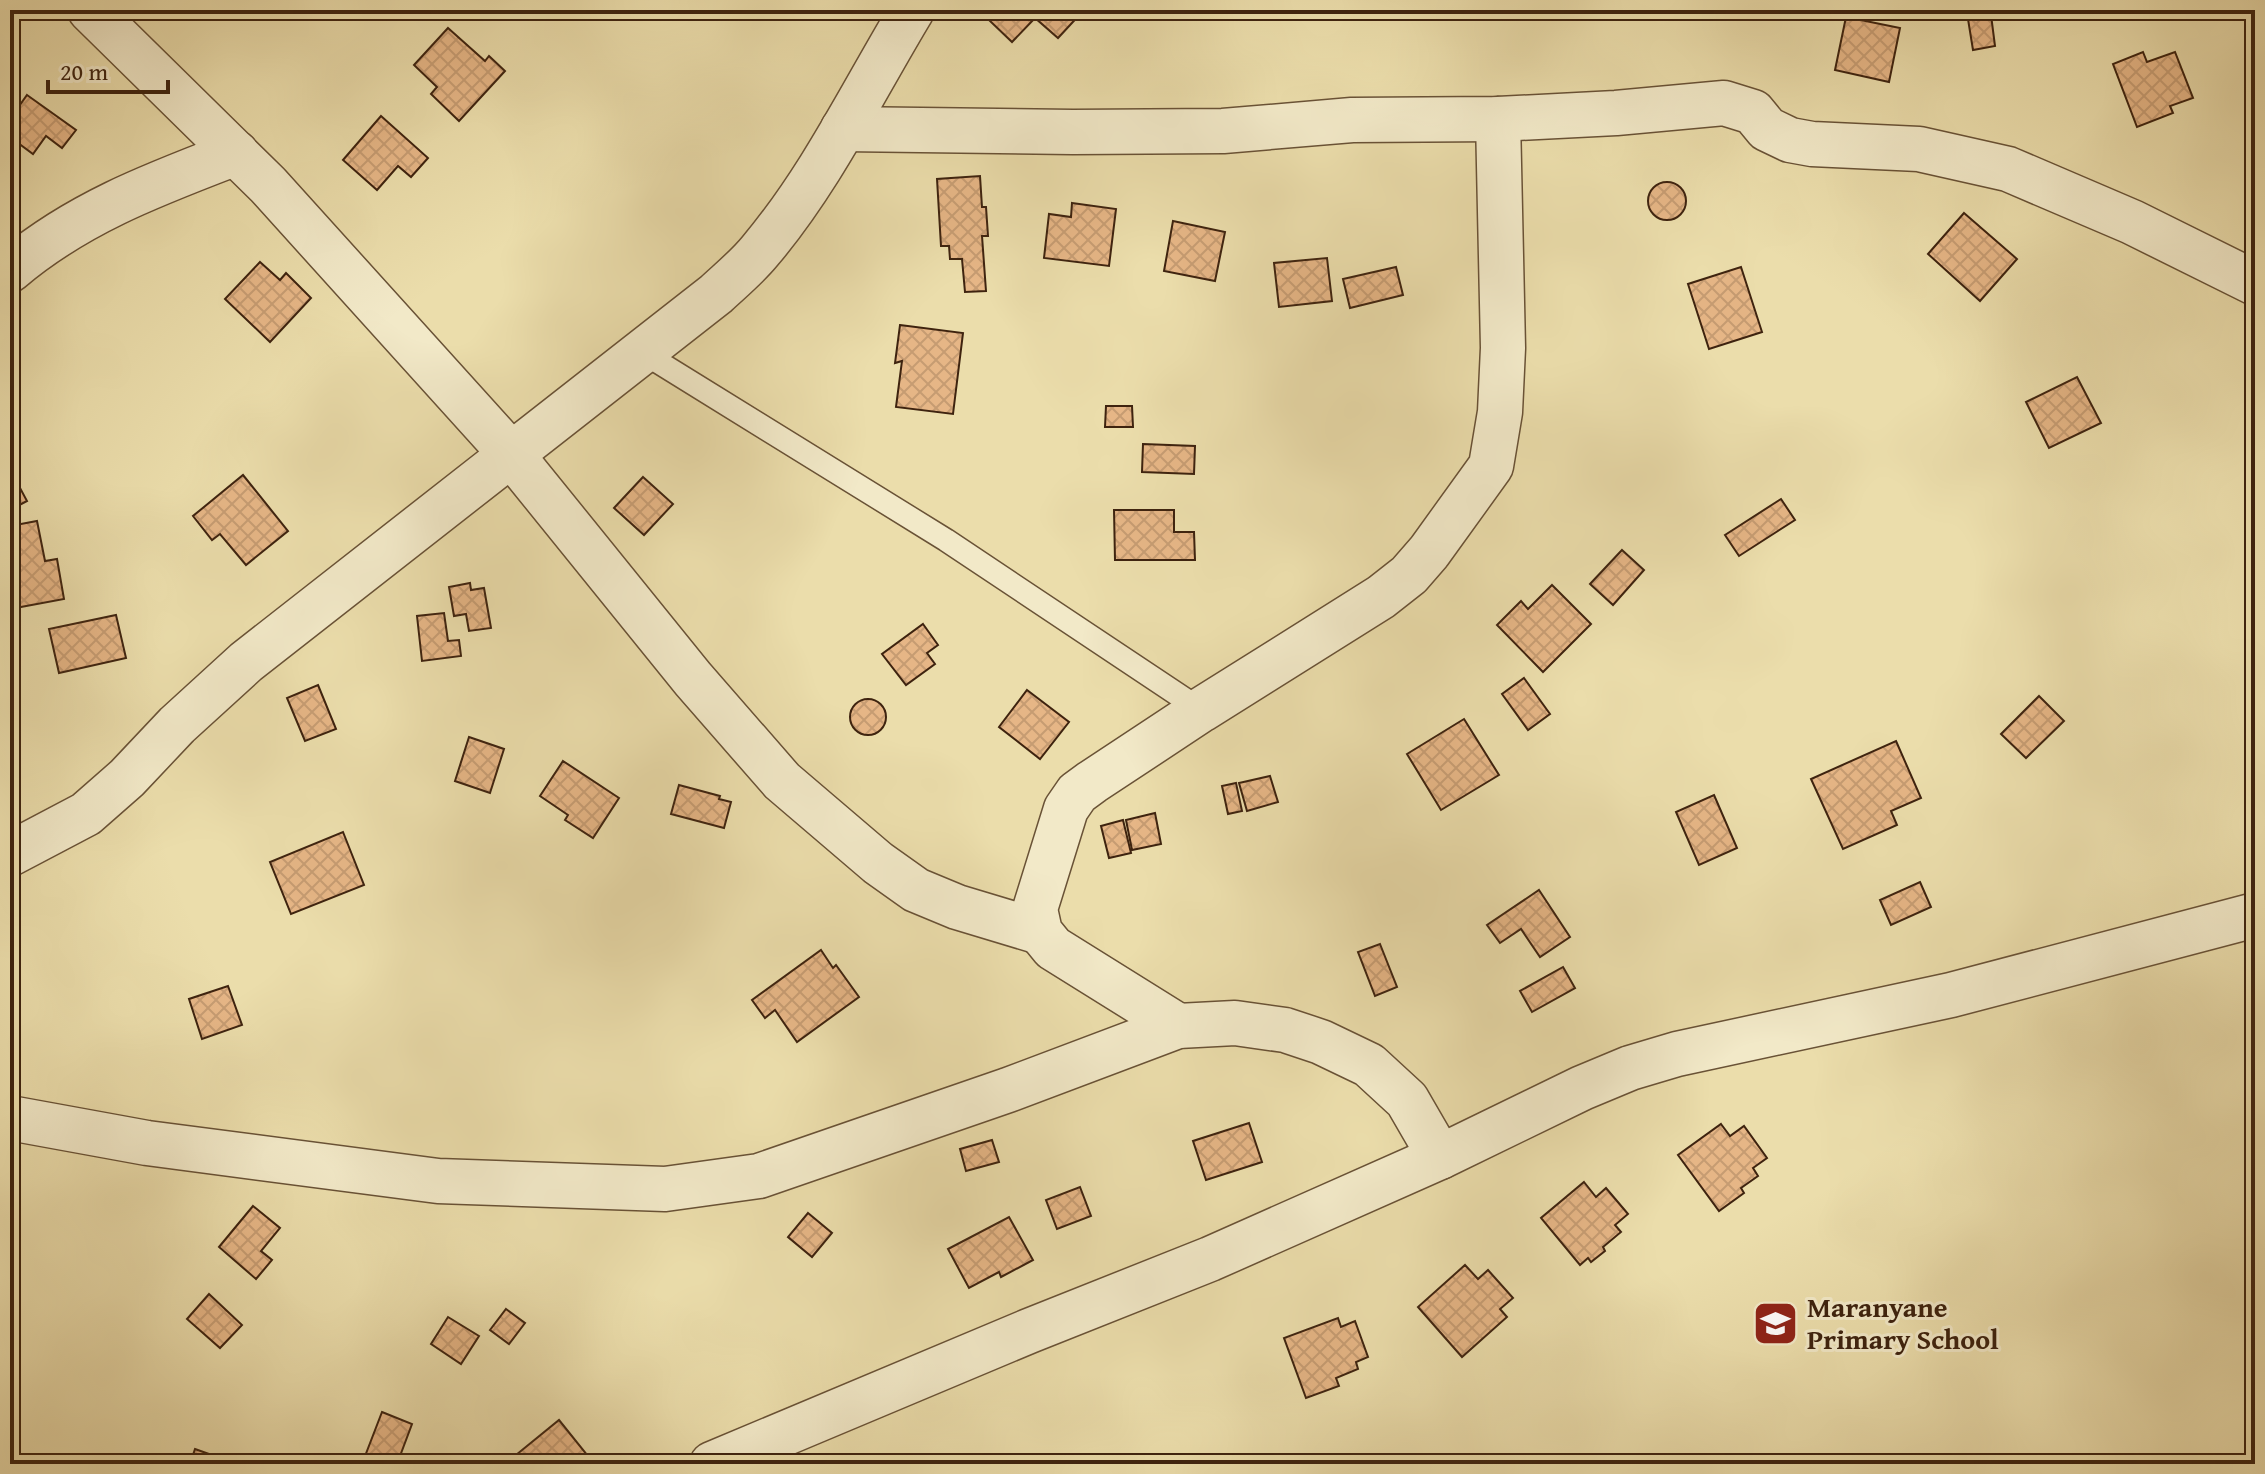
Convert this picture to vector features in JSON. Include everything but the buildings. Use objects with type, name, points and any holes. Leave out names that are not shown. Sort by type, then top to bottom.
[{"type":"street","points":[[90,10],[268,185],[511,454],[693,679],[782,781],[878,863],[916,890],[957,907],[1040,932]]},
{"type":"street","points":[[10,854],[86,814],[246,662],[716,294],[759,253],[795,206],[912,10]]},
{"type":"street","points":[[843,129],[1223,131],[1352,120],[1498,119],[1616,113],[1724,103],[1753,112],[1767,129],[1790,140],[1812,144],[1919,149],[2008,169],[2132,222],[2255,283]]},
{"type":"street","points":[[1178,1026],[1053,948],[1040,932],[1035,909],[1066,809],[1077,793],[1201,710],[1381,597],[1409,575],[1491,466],[1500,412],[1503,348],[1498,119]]},
{"type":"street","points":[[10,270],[62,230],[93,213],[236,153]]},
{"type":"street","points":[[712,1464],[1210,1259],[1630,1068],[1677,1054],[1951,995],[2255,915]]},
{"type":"street","points":[[10,1118],[147,1143],[438,1181],[665,1189],[759,1176],[1008,1090],[1178,1026],[1235,1023],[1285,1030],[1321,1042],[1369,1065],[1407,1100],[1440,1157]]},
{"type":"lane","points":[[642,352],[946,540],[1201,710]]},
{"type":"place","name":"Maranyane Primary School","points":[[1776,1323]]}]
